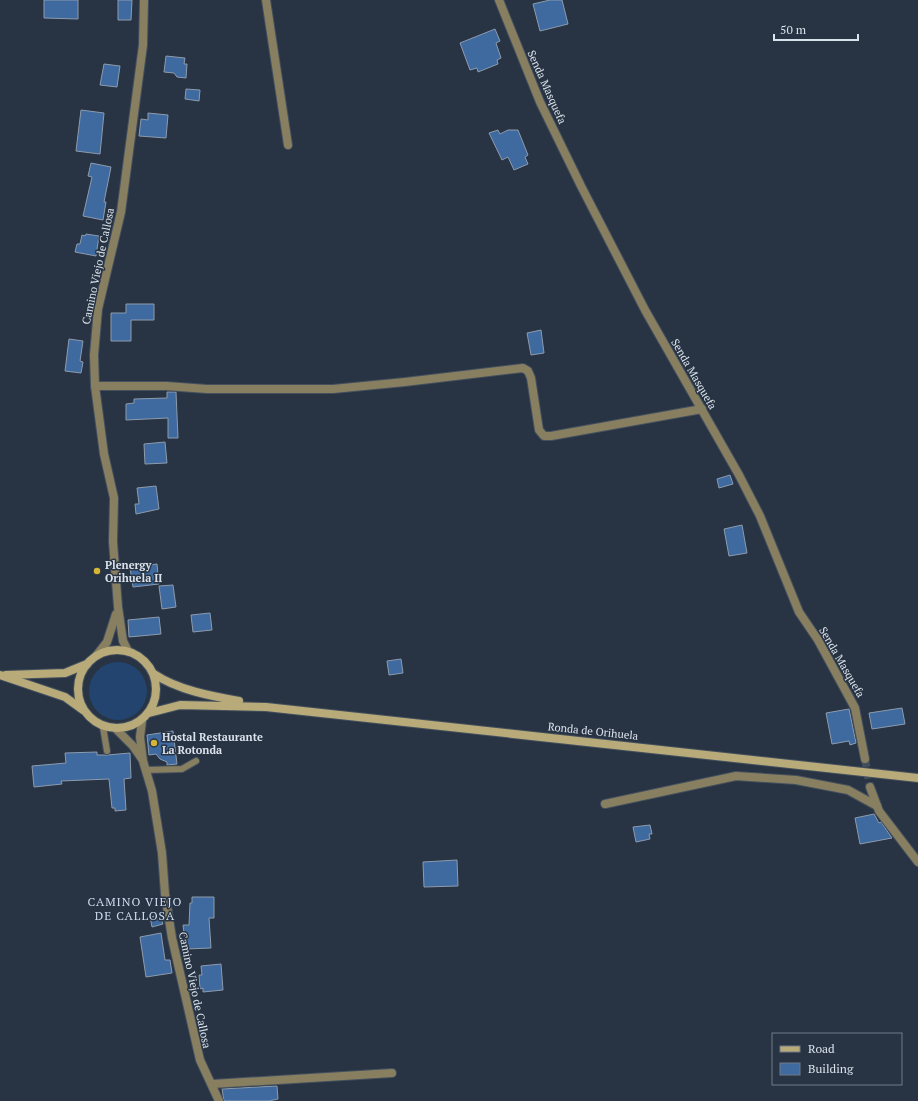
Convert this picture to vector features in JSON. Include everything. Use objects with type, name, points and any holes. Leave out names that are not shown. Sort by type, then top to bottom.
[{"type":"main road","points":[[84,711],[79,700],[78,687],[80,675],[87,664],[96,656],[115,650],[128,651]]},
{"type":"main road","name":"Ronda de Orihuela","points":[[128,651],[137,655],[147,663],[154,674],[164,681],[185,688],[266,707]]},
{"type":"main road","points":[[0,675],[65,673],[87,664]]},
{"type":"main road","points":[[0,675],[65,697],[84,711],[92,720],[103,727],[116,729],[125,728],[142,721],[149,713],[154,704],[156,694],[154,674]]},
{"type":"main road","name":"Ronda de Orihuela","points":[[149,713],[180,705],[266,707],[918,778]]},
{"type":"street","name":"Camino Viejo de Callosa","points":[[118,607],[113,542],[114,498],[104,454],[95,386],[95,332],[98,309],[121,212],[143,45],[144,0]]},
{"type":"street","points":[[266,0],[288,145]]},
{"type":"street","name":"Senda Masquefa","points":[[499,0],[540,102],[580,186],[644,310],[702,409],[760,516],[799,612],[818,640],[855,708],[866,759]]},
{"type":"street","points":[[95,386],[166,386],[207,389],[333,389],[523,368],[528,371],[531,378],[539,430],[544,436],[702,409]]},
{"type":"street","points":[[118,607],[123,641],[128,651]]},
{"type":"street","points":[[96,656],[107,642],[114,626],[118,607]]},
{"type":"street","name":"Camino Viejo de Callosa","points":[[142,721],[140,737],[144,761],[152,791],[162,853],[165,894],[172,938],[200,1060],[219,1101]]},
{"type":"street","points":[[116,729],[133,746],[144,761]]},
{"type":"street","points":[[605,804],[736,776],[796,780],[848,790],[877,806]]},
{"type":"street","points":[[870,787],[880,811],[918,862]]},
{"type":"street","points":[[212,1084],[392,1073]]},
{"type":"lane","points":[[103,727],[107,751]]},
{"type":"lane","points":[[146,770],[182,769],[196,761]]},
{"type":"shaded area","points":[[112,662],[124,662],[139,670],[147,685],[147,697],[139,712],[124,720],[112,720],[97,712],[89,697],[89,685],[97,670]]},
{"type":"building","points":[[44,0],[78,0],[78,19],[44,18]]},
{"type":"building","points":[[118,0],[132,0],[131,20],[118,20]]},
{"type":"building","points":[[550,0],[562,0],[568,24],[540,31],[533,4]]},
{"type":"building","points":[[495,29],[500,41],[496,43],[501,58],[497,60],[498,64],[478,72],[477,68],[470,70],[460,43]]},
{"type":"building","points":[[166,56],[185,58],[184,64],[187,64],[186,78],[177,77],[174,73],[164,72]]},
{"type":"building","points":[[104,64],[120,66],[117,87],[100,85]]},
{"type":"building","points":[[186,89],[200,90],[199,101],[185,99]]},
{"type":"building","points":[[81,110],[104,113],[100,154],[76,151]]},
{"type":"building","points":[[148,113],[168,115],[166,138],[139,136],[141,119],[148,120]]},
{"type":"building","points":[[498,130],[500,134],[508,130],[518,130],[528,155],[525,157],[528,164],[514,170],[508,157],[502,160],[489,133]]},
{"type":"building","points":[[91,163],[111,167],[104,202],[106,202],[103,220],[83,216],[92,177],[88,176]]},
{"type":"building","points":[[86,234],[99,236],[96,256],[75,252],[77,244],[80,244],[82,235],[85,236]]},
{"type":"building","points":[[126,304],[154,304],[154,320],[131,320],[131,341],[111,341],[111,313],[126,313]]},
{"type":"building","points":[[541,330],[544,353],[531,355],[527,333]]},
{"type":"building","points":[[69,339],[83,341],[80,361],[83,362],[81,373],[65,371]]},
{"type":"building","points":[[167,392],[176,392],[178,438],[168,438],[168,418],[126,420],[126,404],[134,403],[134,399],[167,398]]},
{"type":"building","points":[[165,442],[167,463],[145,464],[144,444]]},
{"type":"building","points":[[730,475],[733,484],[719,488],[717,479]]},
{"type":"building","points":[[156,486],[159,509],[136,514],[135,504],[139,504],[137,488]]},
{"type":"building","points":[[742,525],[747,553],[729,556],[724,529]]},
{"type":"building","points":[[157,564],[159,584],[133,587],[130,568]]},
{"type":"building","points":[[173,585],[176,607],[162,609],[159,586]]},
{"type":"building","points":[[210,613],[212,630],[193,632],[191,615]]},
{"type":"building","points":[[159,617],[161,634],[129,637],[128,620]]},
{"type":"building","points":[[401,659],[403,673],[389,675],[387,661]]},
{"type":"building","points":[[902,708],[905,724],[872,729],[869,713]]},
{"type":"building","points":[[849,709],[856,743],[850,745],[849,741],[832,744],[826,713]]},
{"type":"building","points":[[173,731],[177,764],[167,765],[167,762],[160,759],[156,754],[149,755],[147,735]]},
{"type":"building","points":[[97,752],[97,755],[130,753],[131,778],[124,779],[126,810],[115,811],[115,808],[112,808],[109,779],[61,781],[62,784],[34,787],[32,766],[66,763],[65,753]]},
{"type":"building","points":[[874,814],[879,823],[881,822],[892,838],[860,844],[855,818]]},
{"type":"building","points":[[650,825],[652,834],[649,834],[650,839],[636,842],[633,827]]},
{"type":"building","points":[[457,860],[458,886],[424,887],[423,862]]},
{"type":"building","points":[[192,897],[214,897],[214,918],[209,918],[211,948],[186,949],[183,925],[189,925],[190,903],[192,903]]},
{"type":"building","points":[[160,915],[163,924],[152,927],[150,917]]},
{"type":"building","points":[[161,933],[165,960],[170,960],[172,973],[146,977],[140,937]]},
{"type":"building","points":[[221,964],[223,990],[203,992],[203,988],[200,989],[199,975],[202,975],[201,966]]},
{"type":"building","points":[[277,1086],[278,1099],[269,1101],[224,1101],[222,1089]]},
{"type":"tunnel","points":[[865,759],[870,787]]},
{"type":"place","name":"Plenergy Orihuela II","points":[[97,571]]},
{"type":"place","name":"Hostal Restaurante La Rotonda","points":[[154,743]]},
{"type":"district","name":"CAMINO VIEJO DE CALLOSA","points":[[135,909]]}]
